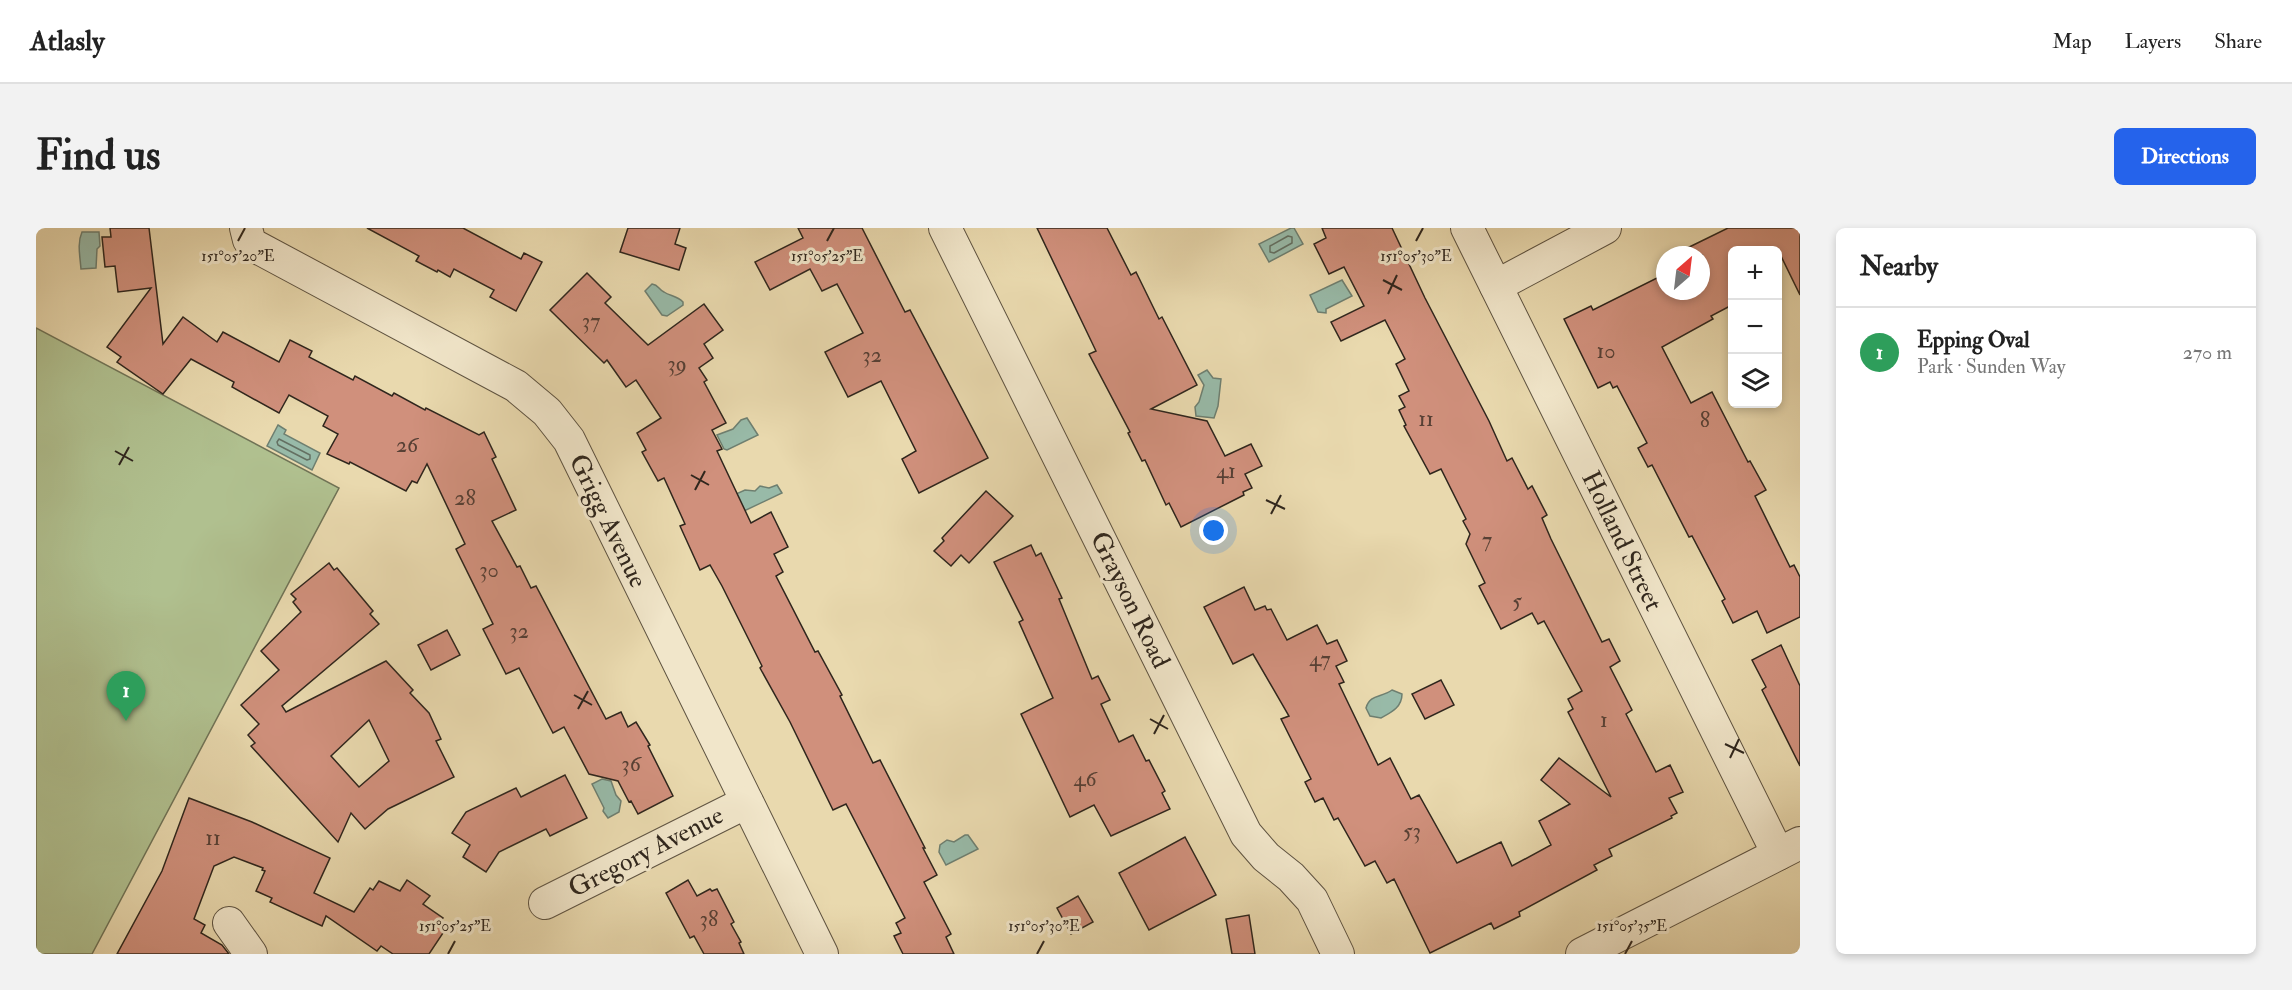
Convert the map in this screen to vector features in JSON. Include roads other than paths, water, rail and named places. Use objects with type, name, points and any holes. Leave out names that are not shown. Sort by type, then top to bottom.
[{"type":"street","name":"Grigg Avenue","points":[[246,228],[253,245],[516,386],[547,412],[569,440],[822,954]]},
{"type":"street","name":"Grayson Road","points":[[945,228],[1246,834],[1266,857],[1291,877],[1312,900],[1338,954]]},
{"type":"street","name":"Holland Street","points":[[1467,228],[1789,848]]},
{"type":"street","points":[[1496,286],[1605,228]]},
{"type":"street","name":"Gregory Avenue","points":[[545,903],[747,801]]},
{"type":"street","points":[[1582,954],[1789,848]]},
{"type":"street","points":[[228,923],[251,954]]},
{"type":"water","points":[[1294,228],[1303,244],[1269,262],[1259,244]]},
{"type":"water","points":[[82,232],[99,232],[100,246],[97,249],[96,268],[81,269],[79,245]]},
{"type":"water","points":[[1342,280],[1352,296],[1326,309],[1326,313],[1318,312],[1310,295]]},
{"type":"water","points":[[652,284],[681,300],[683,305],[667,316],[662,315],[645,291]]},
{"type":"water","points":[[1207,370],[1213,378],[1221,379],[1218,406],[1214,418],[1196,416],[1195,407],[1199,402],[1204,385],[1198,375]]},
{"type":"water","points":[[747,418],[758,435],[727,450],[724,449],[717,435],[733,429],[741,420]]},
{"type":"water","points":[[278,425],[286,430],[284,434],[320,453],[312,470],[267,446]]},
{"type":"water","points":[[777,485],[782,493],[744,511],[736,494],[745,490],[755,491],[760,486],[769,488]]},
{"type":"water","points":[[1392,690],[1402,694],[1398,706],[1381,718],[1370,716],[1366,708],[1370,700]]},
{"type":"water","points":[[602,779],[611,781],[621,801],[619,812],[608,818],[592,784]]},
{"type":"water","points":[[968,835],[978,849],[946,865],[939,852],[940,845],[947,840],[954,842]]},
{"type":"place","name":"Epping Oval","points":[[126,721]]}]
